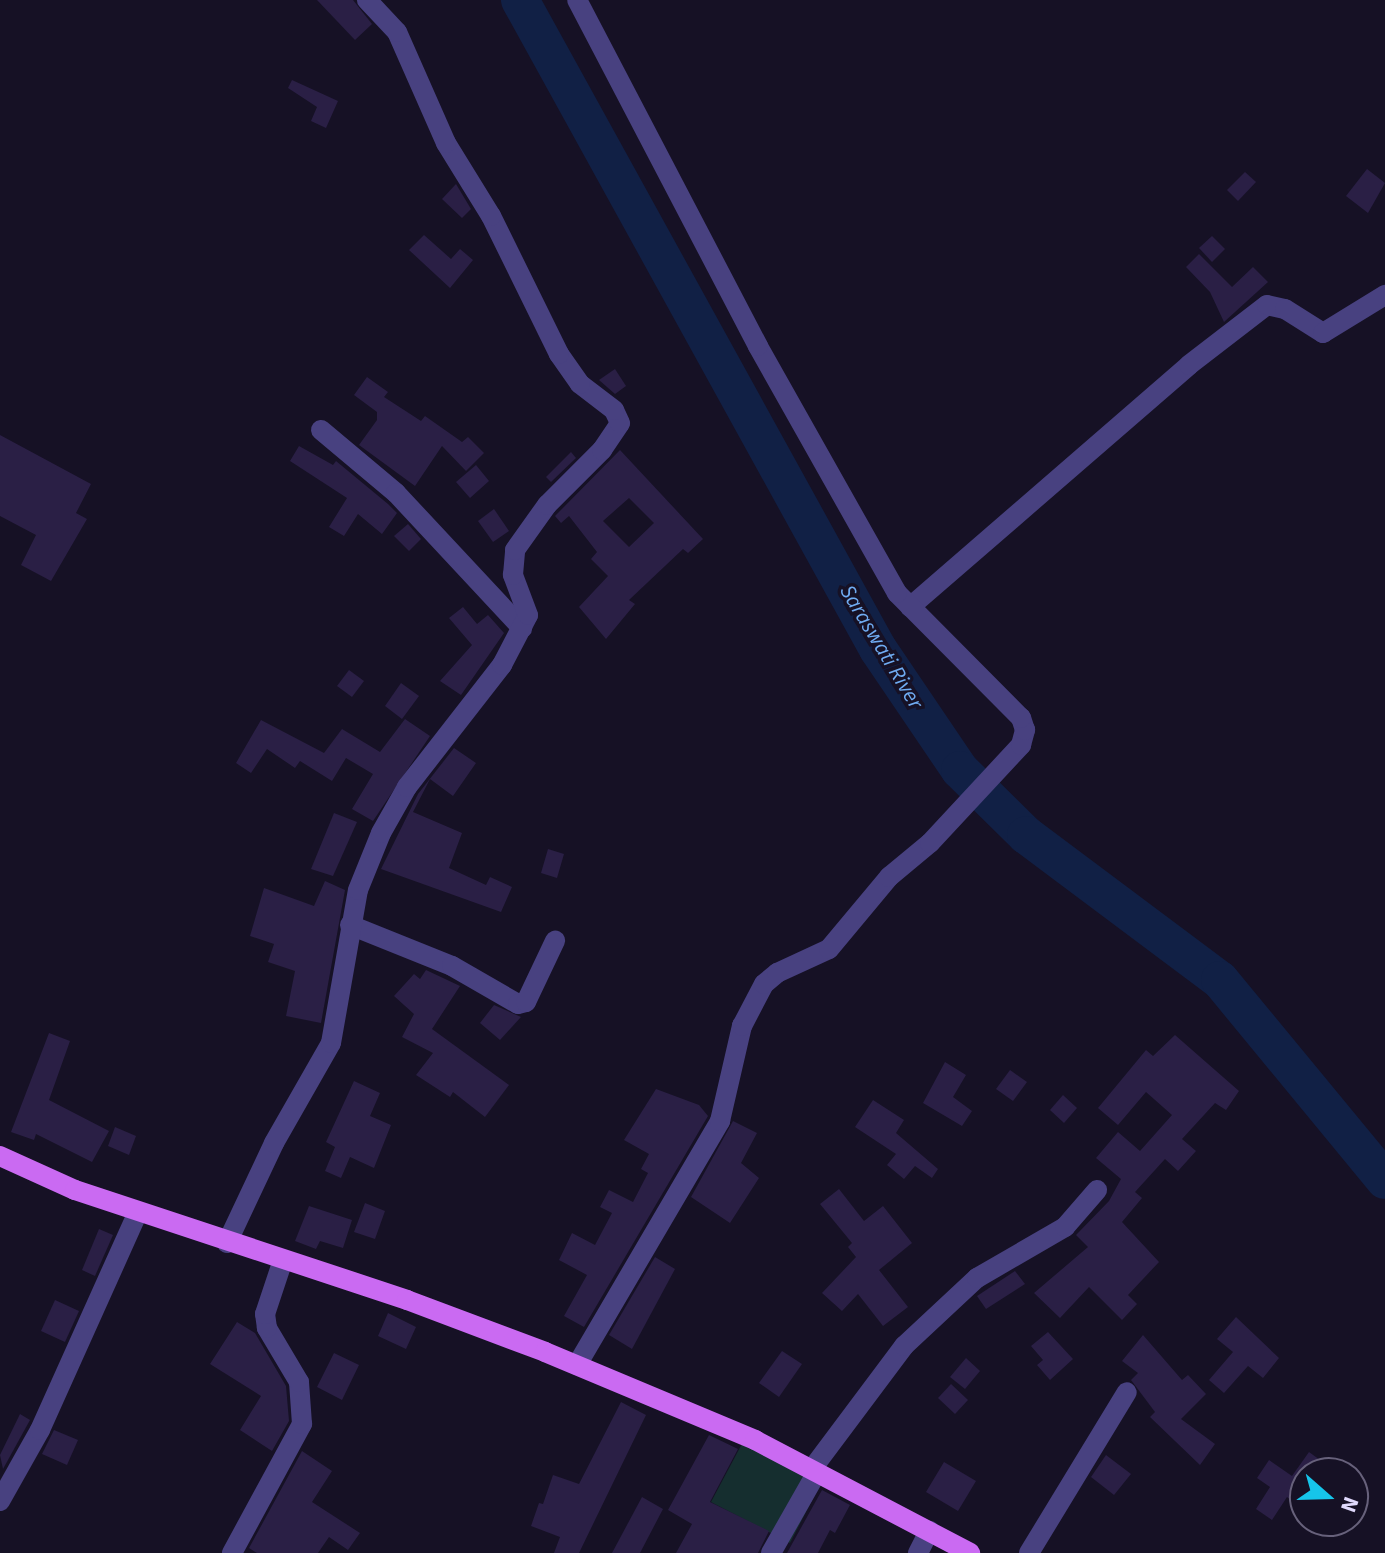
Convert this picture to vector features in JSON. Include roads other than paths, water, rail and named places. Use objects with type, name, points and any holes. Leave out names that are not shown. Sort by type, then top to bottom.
[{"type":"main road","points":[[0,1156],[138,1212],[407,1300],[577,1365],[815,1471],[970,1553]]},
{"type":"street","points":[[227,1243],[274,1143],[331,1043],[350,925],[370,861],[407,787],[502,665],[522,628],[527,604],[513,575],[515,550],[547,505],[602,450],[618,429],[620,416],[580,384],[559,354],[491,216],[446,143],[397,32],[367,0]]},
{"type":"street","points":[[577,0],[758,346],[897,593],[1021,718],[1025,730],[1021,745],[972,798],[889,877],[829,949],[777,973],[764,984],[742,1026],[720,1121],[577,1365]]},
{"type":"street","points":[[910,607],[1189,365],[1267,305],[1285,309],[1323,333],[1385,295]]},
{"type":"street","points":[[321,430],[396,493],[522,628]]},
{"type":"street","points":[[350,925],[452,966],[523,1004],[555,941]]},
{"type":"street","points":[[771,1553],[815,1471],[904,1346],[977,1278],[1065,1227],[1097,1190]]},
{"type":"street","points":[[0,1501],[40,1430],[138,1212]]},
{"type":"street","points":[[232,1553],[302,1424],[299,1382],[267,1328],[265,1314],[283,1260]]},
{"type":"street","points":[[1029,1553],[1127,1392]]},
{"type":"street","points":[[918,1553],[929,1531]]},
{"type":"waterway","name":"Saraswati River","points":[[520,0],[878,649],[960,770],[1026,835],[1220,980],[1385,1180]]}]
